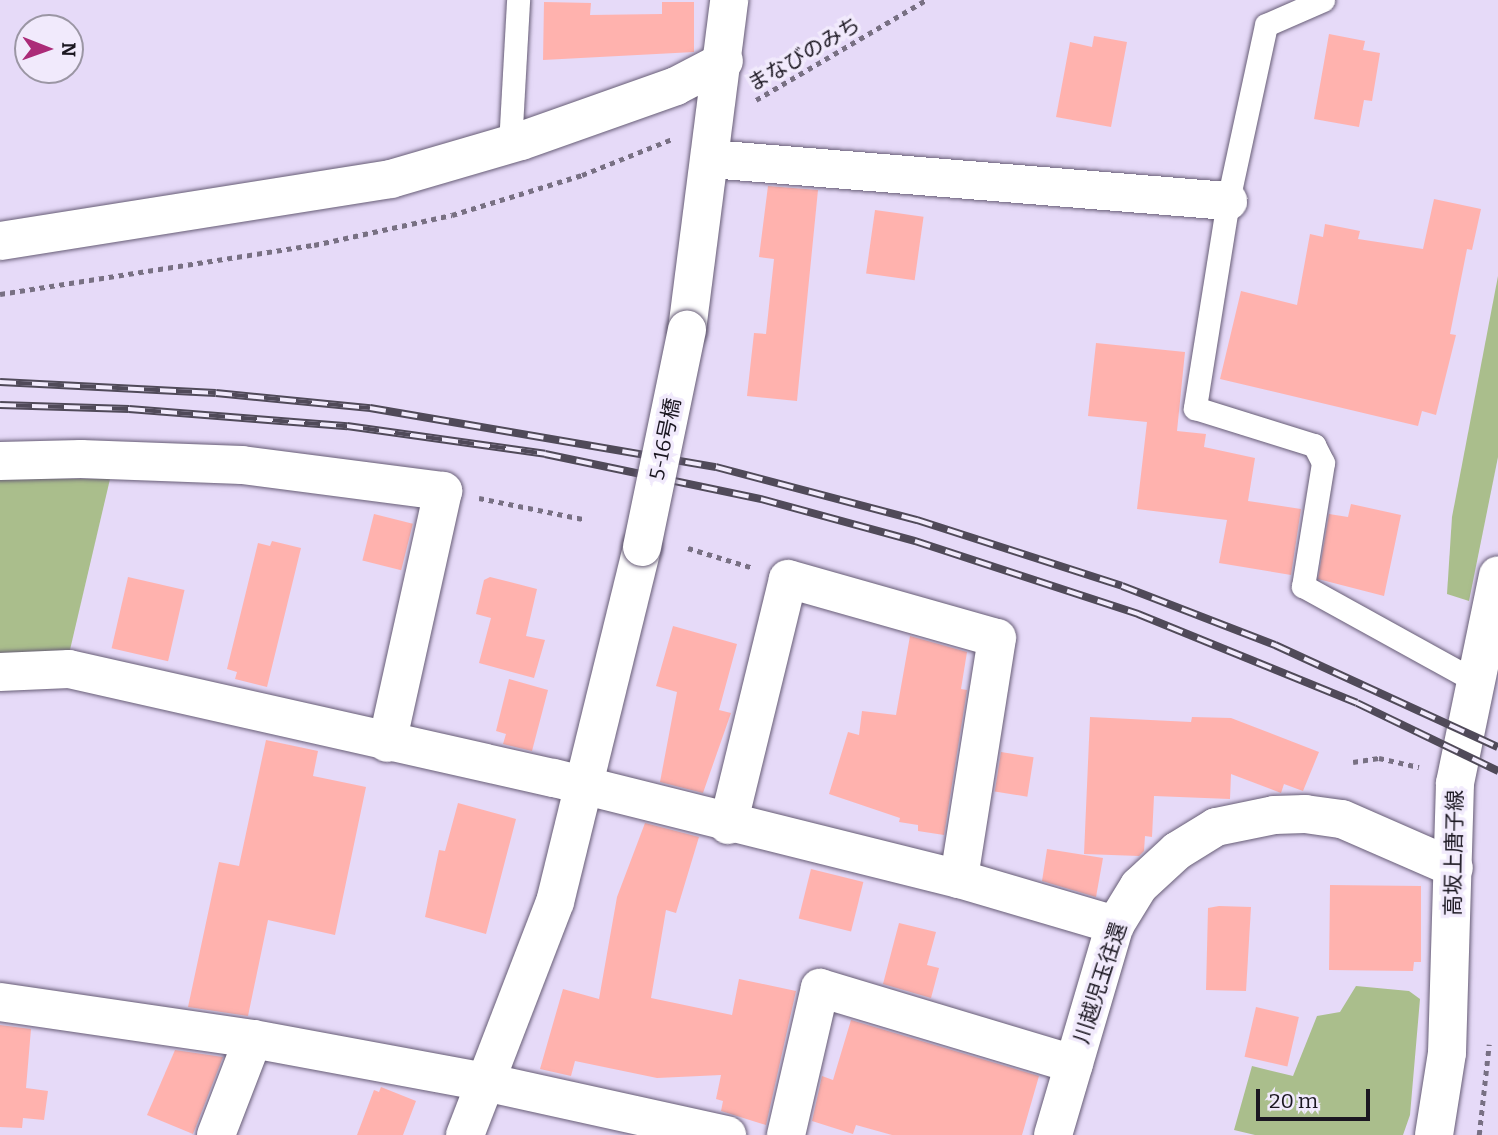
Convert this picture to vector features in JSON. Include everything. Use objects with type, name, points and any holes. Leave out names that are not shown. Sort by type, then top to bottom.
[{"type":"street","name":"5-16号橋","points":[[465,1135],[555,902],[587,787],[642,547],[687,330],[724,61],[729,0]]},
{"type":"street","points":[[0,241],[391,179],[510,145],[676,86],[724,61]]},
{"type":"street","points":[[710,159],[1228,201]]},
{"type":"street","points":[[0,461],[81,459],[242,465],[443,491],[387,743]]},
{"type":"street","name":"高坂上唐子線","points":[[1434,1135],[1447,1053],[1455,783],[1498,575]]},
{"type":"street","points":[[728,825],[788,579],[998,638],[959,879]]},
{"type":"street","points":[[0,672],[69,669],[587,787],[728,825],[959,879],[1115,925]]},
{"type":"street","name":"川越児玉往還","points":[[1053,1135],[1115,925],[1139,886],[1177,851],[1216,827],[1264,816],[1305,814],[1342,819],[1454,868]]},
{"type":"street","points":[[786,1135],[820,988],[1074,1064]]},
{"type":"street","points":[[0,1002],[253,1039],[485,1082],[727,1135]]},
{"type":"street","points":[[216,1135],[253,1039]]},
{"type":"lane","points":[[510,145],[518,0]]},
{"type":"lane","points":[[1323,0],[1266,25],[1228,201],[1195,408],[1314,445],[1323,463],[1303,586],[1475,681]]},
{"type":"path","name":"まなびのみち","points":[[749,103],[926,0]]},
{"type":"path","points":[[443,491],[583,519]]},
{"type":"path","points":[[688,548],[788,579]]},
{"type":"path","points":[[1353,762],[1379,758],[1423,768],[1455,783]]},
{"type":"green space","points":[[1498,276],[1498,457],[1469,601],[1447,594],[1452,517]]},
{"type":"green space","points":[[0,478],[110,479],[69,654],[0,655]]},
{"type":"green space","points":[[1356,986],[1409,991],[1420,999],[1410,1115],[1403,1135],[1255,1135],[1234,1130],[1252,1066],[1293,1076],[1317,1016],[1340,1012]]},
{"type":"building","points":[[544,2],[591,3],[590,15],[662,14],[662,2],[694,2],[694,52],[543,60]]},
{"type":"building","points":[[1329,34],[1365,41],[1363,50],[1380,53],[1372,101],[1364,100],[1359,127],[1314,119]]},
{"type":"building","points":[[1094,36],[1127,42],[1111,127],[1056,117],[1070,42],[1092,47]]},
{"type":"building","points":[[768,186],[818,190],[797,401],[747,396],[754,333],[766,334],[774,259],[759,257]]},
{"type":"building","points":[[1434,199],[1481,209],[1472,250],[1467,249],[1450,334],[1456,335],[1436,415],[1422,411],[1418,426],[1220,379],[1241,291],[1297,305],[1310,234],[1323,237],[1325,224],[1360,231],[1358,239],[1423,249]]},
{"type":"building","points":[[875,210],[924,217],[915,280],[866,273]]},
{"type":"building","points":[[1096,343],[1185,352],[1177,431],[1206,434],[1204,447],[1255,458],[1248,501],[1301,509],[1291,575],[1219,563],[1227,520],[1137,509],[1147,422],[1088,416]]},
{"type":"building","points":[[1351,504],[1401,515],[1384,596],[1318,579],[1329,514],[1348,517]]},
{"type":"building","points":[[374,514],[413,524],[401,570],[362,561]]},
{"type":"building","points":[[272,541],[301,548],[267,687],[235,679],[237,672],[227,669],[258,543],[270,546]]},
{"type":"building","points":[[128,577],[185,590],[168,661],[112,648]]},
{"type":"building","points":[[490,577],[537,589],[526,636],[545,640],[534,678],[479,663],[491,618],[476,614],[484,580]]},
{"type":"building","points":[[673,626],[737,644],[719,710],[731,713],[703,793],[660,782],[677,692],[656,686]]},
{"type":"building","points":[[910,636],[967,652],[961,689],[967,690],[944,835],[918,831],[918,825],[899,822],[900,818],[829,794],[848,732],[859,735],[862,711],[896,715]]},
{"type":"building","points":[[509,679],[548,690],[532,751],[503,744],[506,734],[496,731]]},
{"type":"building","points":[[1090,717],[1191,722],[1192,717],[1231,718],[1319,752],[1303,791],[1284,784],[1281,793],[1231,774],[1230,799],[1154,796],[1152,837],[1145,836],[1144,851],[1139,856],[1084,854]]},
{"type":"building","points":[[266,740],[318,751],[313,776],[366,787],[335,935],[268,920],[248,1016],[188,1007],[219,862],[239,866]]},
{"type":"building","points":[[1001,752],[1034,757],[1027,797],[995,792]]},
{"type":"building","points":[[458,803],[516,819],[486,934],[425,917],[439,850],[445,851]]},
{"type":"building","points":[[645,823],[699,837],[676,913],[666,910],[651,998],[732,1015],[739,979],[796,991],[766,1125],[721,1111],[723,1101],[716,1099],[721,1075],[657,1078],[575,1061],[571,1076],[540,1069],[563,989],[599,999],[617,897]]},
{"type":"building","points":[[1047,849],[1103,858],[1096,897],[1042,881]]},
{"type":"building","points":[[811,869],[863,882],[851,932],[799,918]]},
{"type":"building","points":[[1330,885],[1421,886],[1421,962],[1414,962],[1413,971],[1329,970]]},
{"type":"building","points":[[1251,907],[1246,991],[1206,990],[1208,908]]},
{"type":"building","points":[[899,923],[936,932],[927,965],[939,968],[931,998],[883,984]]},
{"type":"building","points":[[1256,1007],[1299,1017],[1287,1067],[1245,1057]]},
{"type":"building","points":[[851,1020],[1039,1076],[1022,1135],[892,1135],[856,1125],[853,1134],[812,1121],[822,1076],[833,1080]]},
{"type":"building","points":[[0,1025],[31,1029],[26,1088],[48,1091],[44,1120],[23,1118],[22,1128],[0,1127]]},
{"type":"building","points":[[175,1050],[223,1057],[193,1134],[147,1115]]},
{"type":"building","points":[[381,1087],[416,1101],[403,1135],[357,1135],[374,1090],[379,1092]]},
{"type":"railway","points":[[0,382],[216,393],[370,408],[716,467],[917,520],[1122,586],[1275,645],[1498,747]]},
{"type":"railway","points":[[0,405],[129,409],[347,426],[545,454],[761,499],[915,541],[1138,614],[1357,703],[1498,771]]}]
